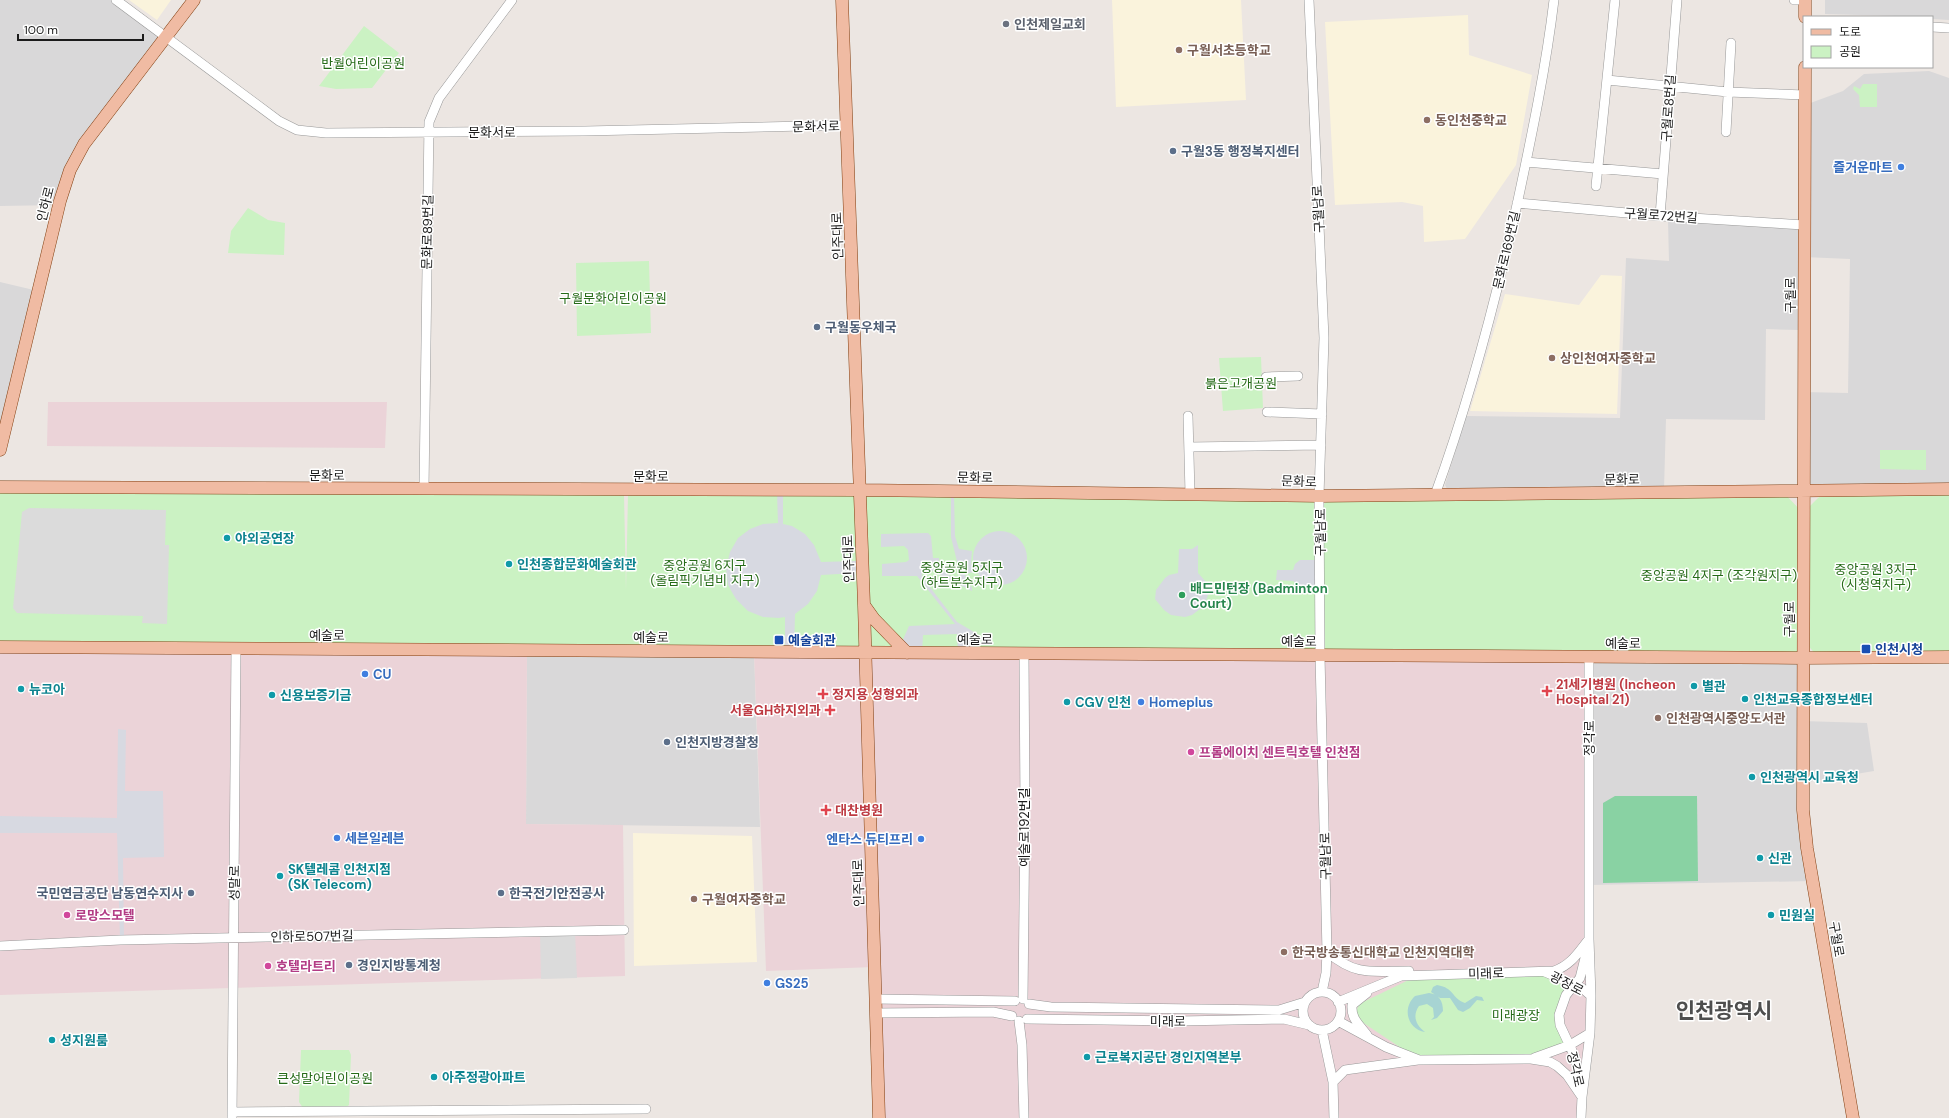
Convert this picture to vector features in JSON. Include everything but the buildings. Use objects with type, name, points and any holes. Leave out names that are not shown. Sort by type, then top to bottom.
[{"type":"main road","name":"인하로","points":[[0,450],[67,177],[84,144],[194,0]]},
{"type":"main road","name":"인주대로","points":[[842,0],[848,125],[864,605],[879,1118]]},
{"type":"main road","points":[[1805,0],[1806,16]]},
{"type":"main road","name":"구월로","points":[[1805,68],[1802,658],[1802,783],[1804,829],[1853,1118]]},
{"type":"main road","name":"문화로","points":[[0,487],[424,490],[860,490],[1320,496],[1949,489]]},
{"type":"main road","points":[[864,605],[874,619],[907,653]]},
{"type":"main road","name":"예술로","points":[[0,647],[1320,656],[1802,658],[1949,657]]},
{"type":"street","name":"문화서로","points":[[116,0],[279,121],[297,130],[326,134],[585,131],[848,125]]},
{"type":"street","name":"문화로89번길","points":[[424,490],[428,133],[433,110],[439,98],[512,0]]},
{"type":"street","name":"구월남로","points":[[1308,0],[1324,338],[1320,496],[1320,656],[1327,952],[1326,973],[1322,992]]},
{"type":"street","name":"문화로169번길","points":[[1435,495],[1471,383],[1494,301],[1526,162],[1554,0]]},
{"type":"street","points":[[1596,186],[1615,0]]},
{"type":"street","name":"구월로8번길","points":[[1660,216],[1676,0]]},
{"type":"street","points":[[1794,0],[1805,0]]},
{"type":"street","points":[[1933,27],[1949,28]]},
{"type":"street","points":[[1726,132],[1731,43]]},
{"type":"street","points":[[1607,80],[1728,92],[1805,95]]},
{"type":"street","points":[[1526,162],[1663,174]]},
{"type":"street","name":"구월로72번길","points":[[1517,203],[1660,216],[1804,225]]},
{"type":"street","points":[[1266,377],[1298,376]]},
{"type":"street","points":[[1267,412],[1322,414]]},
{"type":"street","points":[[1188,416],[1190,494]]},
{"type":"street","points":[[1189,447],[1321,445]]},
{"type":"street","name":"성말로","points":[[232,1115],[236,649]]},
{"type":"street","name":"예술로192번길","points":[[1022,1002],[1025,808],[1024,654]]},
{"type":"street","name":"정각로","points":[[1582,1097],[1590,1033],[1591,996],[1589,939],[1589,657]]},
{"type":"street","name":"인하로507번길","points":[[0,946],[120,940],[233,937],[624,930]]},
{"type":"street","name":"미래로","points":[[1338,1002],[1401,976],[1554,971],[1564,968],[1572,962],[1589,939]]},
{"type":"street","name":"정각로","points":[[1582,1097],[1575,1057],[1560,1025],[1559,1015],[1566,995],[1575,985],[1582,971],[1589,939]]},
{"type":"street","points":[[1327,952],[1340,963],[1360,971],[1411,971],[1419,975]]},
{"type":"street","name":"광장로","points":[[1543,971],[1575,985],[1591,996]]},
{"type":"street","points":[[1369,1038],[1352,1018],[1351,1012],[1352,1005],[1372,988]]},
{"type":"street","points":[[1322,992],[1331,995],[1338,1002],[1341,1012],[1338,1021],[1331,1028],[1322,1030],[1308,1025],[1303,1012],[1305,1002],[1312,995],[1322,992]]},
{"type":"street","name":"미래로","points":[[875,999],[1022,1002],[1051,1007],[1279,1010],[1305,1002]]},
{"type":"street","points":[[1019,1019],[1031,1012],[1022,1002],[1010,1008],[1019,1019],[1022,1044],[1024,1118]]},
{"type":"street","name":"미래로","points":[[876,1013],[993,1012],[1019,1019],[1180,1021],[1284,1019],[1308,1025]]},
{"type":"street","points":[[1338,1021],[1369,1038],[1418,1060]]},
{"type":"street","points":[[1322,1030],[1333,1082],[1334,1118]]},
{"type":"street","points":[[1531,1059],[1570,1045],[1590,1033]]},
{"type":"street","points":[[1333,1082],[1345,1070],[1418,1060],[1531,1059],[1550,1062],[1567,1075],[1582,1097],[1581,1118]]},
{"type":"street","points":[[232,1115],[646,1109]]},
{"type":"shaded area","points":[[0,0],[116,0],[166,38],[84,144],[59,205],[0,206]]},
{"type":"shaded area","points":[[129,0],[171,0],[157,20]]},
{"type":"shaded area","name":"구월서초등학교","points":[[1112,0],[1241,0],[1246,100],[1116,107]]},
{"type":"shaded area","points":[[1825,0],[1949,0],[1949,20],[1933,19],[1933,16],[1825,14]]},
{"type":"shaded area","name":"동인천중학교","points":[[1468,15],[1469,55],[1532,75],[1516,165],[1465,239],[1424,242],[1423,206],[1402,202],[1335,205],[1325,22]]},
{"type":"shaded area","points":[[1929,71],[1949,78],[1949,489],[1803,491],[1803,392],[1848,393],[1850,259],[1804,257],[1805,105],[1843,91],[1864,74]]},
{"type":"shaded area","points":[[1668,221],[1798,229],[1798,330],[1766,329],[1765,420],[1666,419],[1664,489],[1447,489],[1445,485],[1466,416],[1620,418],[1626,258],[1669,261]]},
{"type":"shaded area","name":"상인천여자중학교","points":[[1601,275],[1622,276],[1617,414],[1470,411],[1505,294],[1579,305]]},
{"type":"shaded area","points":[[0,282],[38,291],[0,450]]},
{"type":"shaded area","points":[[48,402],[387,402],[385,448],[47,446]]},
{"type":"shaded area","points":[[777,493],[783,493],[783,524],[792,526],[805,534],[814,545],[821,562],[856,561],[856,573],[821,575],[817,591],[808,604],[795,614],[794,652],[785,652],[785,617],[763,617],[748,611],[736,599],[728,585],[726,568],[730,552],[738,538],[750,529],[763,524],[778,523]]},
{"type":"shaded area","points":[[951,495],[954,496],[955,536],[959,549],[972,551],[971,563],[974,572],[965,574],[967,584],[972,587],[972,591],[925,567],[922,569],[922,577],[957,622],[974,632],[975,653],[958,653],[957,634],[923,635],[922,653],[897,653],[909,626],[955,624],[917,576],[882,576],[882,564],[906,562],[909,560],[908,550],[904,546],[881,547],[881,534],[928,533],[931,536],[933,558],[939,558],[939,563],[944,562],[945,573],[962,582],[951,537]]},
{"type":"shaded area","points":[[29,508],[166,510],[165,545],[169,545],[167,624],[142,623],[143,616],[17,613],[13,608],[22,512]]},
{"type":"shaded area","points":[[1000,531],[1010,533],[1019,539],[1025,548],[1027,558],[1025,568],[1019,577],[1010,583],[1000,585],[990,583],[981,577],[975,568],[973,558],[975,548],[981,539],[990,533]]},
{"type":"shaded area","points":[[1198,545],[1198,573],[1207,583],[1209,592],[1204,606],[1192,615],[1185,617],[1171,615],[1164,610],[1155,599],[1156,590],[1165,578],[1169,575],[1178,573],[1179,549],[1192,549]]},
{"type":"shaded area","points":[[1300,560],[1320,560],[1320,590],[1303,589],[1293,581],[1276,580],[1277,570],[1293,570],[1295,564]]},
{"type":"shaded area","points":[[0,647],[527,651],[526,824],[623,825],[625,976],[0,995]]},
{"type":"shaded area","points":[[527,651],[754,652],[760,827],[526,824]]},
{"type":"shaded area","points":[[754,652],[1589,657],[1591,997],[1581,1118],[880,1118],[874,967],[766,971]]},
{"type":"shaded area","points":[[1589,657],[1802,658],[1802,721],[1867,723],[1874,771],[1802,783],[1813,881],[1589,885]]},
{"type":"shaded area","points":[[118,729],[126,730],[125,791],[163,791],[164,857],[123,858],[124,940],[120,940],[117,833],[0,833],[0,816],[117,818]]},
{"type":"shaded area","name":"구월여자중학교","points":[[633,833],[752,836],[757,962],[634,966]]},
{"type":"shaded area","points":[[540,931],[575,931],[577,978],[541,979]]},
{"type":"green space","name":"반월어린이공원","points":[[364,26],[399,53],[372,88],[336,89],[319,86]]},
{"type":"green space","points":[[1863,84],[1877,84],[1877,107],[1860,107],[1859,95],[1853,89],[1854,86],[1860,89]]},
{"type":"green space","points":[[248,208],[268,220],[285,223],[284,255],[228,253],[231,231]]},
{"type":"green space","name":"구월문화어린이공원","points":[[649,261],[651,333],[577,336],[576,263]]},
{"type":"green space","name":"붉은고개공원","points":[[1261,357],[1263,408],[1223,411],[1219,358]]},
{"type":"green space","points":[[1880,450],[1926,450],[1926,470],[1880,469]]},
{"type":"green space","points":[[1949,489],[1949,657],[1819,658],[1803,640],[1802,658],[1331,656],[1321,644],[1320,656],[0,647],[0,491],[624,494],[626,590],[628,494],[864,494],[1315,500],[1320,507],[1334,496],[1782,491],[1803,513],[1825,491]]},
{"type":"green space","points":[[1615,796],[1697,796],[1698,881],[1603,883],[1603,803]]},
{"type":"green space","name":"미래광장","points":[[1543,971],[1575,985],[1559,1015],[1570,1045],[1531,1059],[1419,1060],[1359,1020],[1356,1012],[1359,1004],[1419,975]]},
{"type":"green space","name":"큰성말어린이공원","points":[[301,1050],[349,1050],[351,1055],[349,1105],[345,1108],[303,1108],[299,1102]]},
{"type":"water","points":[[1437,985],[1447,988],[1457,998],[1465,1003],[1476,996],[1482,997],[1484,1001],[1477,1000],[1470,1008],[1463,1012],[1458,1010],[1450,998],[1440,998],[1431,992],[1433,987]]},
{"type":"water","points":[[1429,993],[1438,996],[1442,1004],[1443,1011],[1437,1018],[1431,1020],[1434,1017],[1433,1008],[1427,1004],[1419,1006],[1415,1017],[1419,1026],[1425,1032],[1414,1027],[1408,1017],[1408,1012],[1411,1001],[1415,996]]},
{"type":"place","name":"인천제일교회","points":[[1006,24]]},
{"type":"place","name":"구월서초등학교","points":[[1179,50]]},
{"type":"place","name":"동인천중학교","points":[[1427,120]]},
{"type":"place","name":"구월3동 행정복지센터","points":[[1173,151]]},
{"type":"place","name":"즐거운마트","points":[[1901,167]]},
{"type":"place","name":"구월동우체국","points":[[817,327]]},
{"type":"place","name":"상인천여자중학교","points":[[1552,358]]},
{"type":"place","name":"야외공연장","points":[[227,538]]},
{"type":"place","name":"인천종합문화예술회관","points":[[509,564]]},
{"type":"place","name":"배드민턴장 (Badminton Court)","points":[[1182,595]]},
{"type":"place","name":"예술회관","points":[[779,640]]},
{"type":"place","name":"인천시청","points":[[1866,649]]},
{"type":"place","name":"CU","points":[[365,674]]},
{"type":"place","name":"별관","points":[[1694,686]]},
{"type":"place","name":"뉴코아","points":[[21,689]]},
{"type":"place","name":"21세기병원 (Incheon Hospital 21)","points":[[1547,691]]},
{"type":"place","name":"정지용 성형외과","points":[[823,694]]},
{"type":"place","name":"신용보증기금","points":[[272,695]]},
{"type":"place","name":"인천교육종합정보센터","points":[[1745,699]]},
{"type":"place","name":"CGV 인천","points":[[1067,702]]},
{"type":"place","name":"Homeplus","points":[[1141,702]]},
{"type":"place","name":"서울GH하지외과","points":[[830,710]]},
{"type":"place","name":"인천광역시중앙도서관","points":[[1658,718]]},
{"type":"place","name":"인천지방경찰청","points":[[667,742]]},
{"type":"place","name":"프롬에이치 센트릭호텔 인천점","points":[[1191,752]]},
{"type":"place","name":"인천광역시 교육청","points":[[1752,777]]},
{"type":"place","name":"대찬병원","points":[[826,810]]},
{"type":"place","name":"세븐일레븐","points":[[337,838]]},
{"type":"place","name":"엔타스 듀티프리","points":[[921,839]]},
{"type":"place","name":"신관","points":[[1760,858]]},
{"type":"place","name":"SK텔레콤 인천지점 (SK Telecom)","points":[[280,876]]},
{"type":"place","name":"국민연금공단 남동연수지사","points":[[191,893]]},
{"type":"place","name":"한국전기안전공사","points":[[501,893]]},
{"type":"place","name":"구월여자중학교","points":[[694,899]]},
{"type":"place","name":"로망스모텔","points":[[67,915]]},
{"type":"place","name":"민원실","points":[[1771,915]]},
{"type":"place","name":"한국방송통신대학교 인천지역대학","points":[[1284,952]]},
{"type":"place","name":"경인지방통계청","points":[[349,965]]},
{"type":"place","name":"호텔라트리","points":[[268,966]]},
{"type":"place","name":"GS25","points":[[767,983]]},
{"type":"place","name":"성지원룸","points":[[52,1040]]},
{"type":"place","name":"근로복지공단 경인지역본부","points":[[1087,1057]]},
{"type":"place","name":"아주정광아파트","points":[[434,1077]]},
{"type":"district","name":"인천광역시","points":[[1724,1011]]},
{"type":"park label","name":"중앙공원 6지구 (올림픽기념비 지구)","points":[[705,572]]},
{"type":"park label","name":"중앙공원 5지구 (하트분수지구)","points":[[962,574]]},
{"type":"park label","name":"중앙공원 4지구 (조각원지구)","points":[[1719,575]]},
{"type":"park label","name":"중앙공원 3지구 (시청역지구)","points":[[1876,576]]}]
